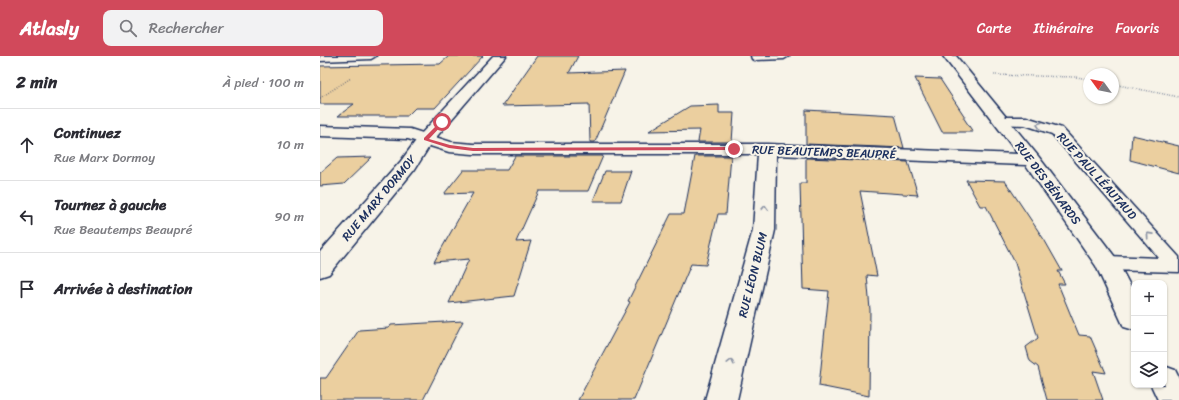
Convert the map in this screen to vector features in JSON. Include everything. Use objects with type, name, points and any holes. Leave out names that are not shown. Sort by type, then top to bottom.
[{"type":"street","name":"RUE MARX DORMOY","points":[[320,268],[408,165],[426,139],[500,56]]},
{"type":"street","name":"RUE DES BÉNARDS","points":[[949,56],[1032,160],[1107,263],[1133,316]]},
{"type":"street","name":"RUE BEAUTEMPS BEAUPRÉ","points":[[320,131],[410,134],[449,147],[473,149],[767,149],[1032,160]]},
{"type":"street","name":"RUE LÉON BLUM","points":[[721,400],[764,230],[767,149]]},
{"type":"street","points":[[1167,386],[1174,400]]},
{"type":"lane","points":[[320,58],[371,56]]},
{"type":"lane","points":[[755,57],[784,56]]},
{"type":"lane","name":"RUE PAUL LÉAUTAUD","points":[[1001,121],[1026,121],[1057,131],[1177,264]]},
{"type":"lane","name":"RUE PAUL LÉAUTAUD","points":[[1107,263],[1177,264]]},
{"type":"path","points":[[964,74],[1083,78]]},
{"type":"path","points":[[1119,85],[1179,97]]},
{"type":"building","points":[[449,56],[483,56],[435,108],[415,108],[407,116],[338,116],[354,104],[320,104],[320,66],[440,64]]},
{"type":"building","points":[[537,56],[578,56],[569,73],[625,71],[595,142],[590,142],[589,104],[502,106]]},
{"type":"building","points":[[915,78],[940,79],[973,132],[942,132]]},
{"type":"building","points":[[719,105],[719,113],[734,113],[732,142],[698,142],[700,130],[649,131],[690,106]]},
{"type":"building","points":[[806,110],[895,115],[904,148],[806,144]]},
{"type":"building","points":[[1132,135],[1179,146],[1179,173],[1130,160]]},
{"type":"building","points":[[515,156],[603,156],[588,191],[539,191],[516,242],[531,241],[514,296],[449,303],[469,259],[434,262],[473,193],[444,194],[463,170],[507,170]]},
{"type":"building","points":[[695,156],[731,156],[726,214],[718,214],[706,265],[691,264],[634,400],[578,400],[630,302],[628,301],[671,214],[684,214]]},
{"type":"building","points":[[372,157],[344,184],[320,186],[320,173],[337,158]]},
{"type":"building","points":[[806,158],[908,162],[918,195],[860,191],[877,276],[867,275],[870,310],[869,396],[819,386],[829,291],[803,289],[800,183],[806,183]]},
{"type":"building","points":[[605,171],[631,171],[621,201],[593,201]]},
{"type":"building","points":[[966,180],[1005,181],[1045,241],[1062,271],[1058,271],[1065,284],[1058,284],[1079,335],[1090,336],[1106,373],[1093,371],[1103,400],[1047,400],[1038,367],[1030,361],[1026,347],[1038,338],[1015,263],[986,206],[980,206]]},
{"type":"building","points":[[463,321],[423,400],[320,400],[320,378],[326,378],[359,330],[389,328],[391,325]]},
{"type":"route","points":[[442,122],[426,139],[449,147],[473,149],[734,149]]}]
